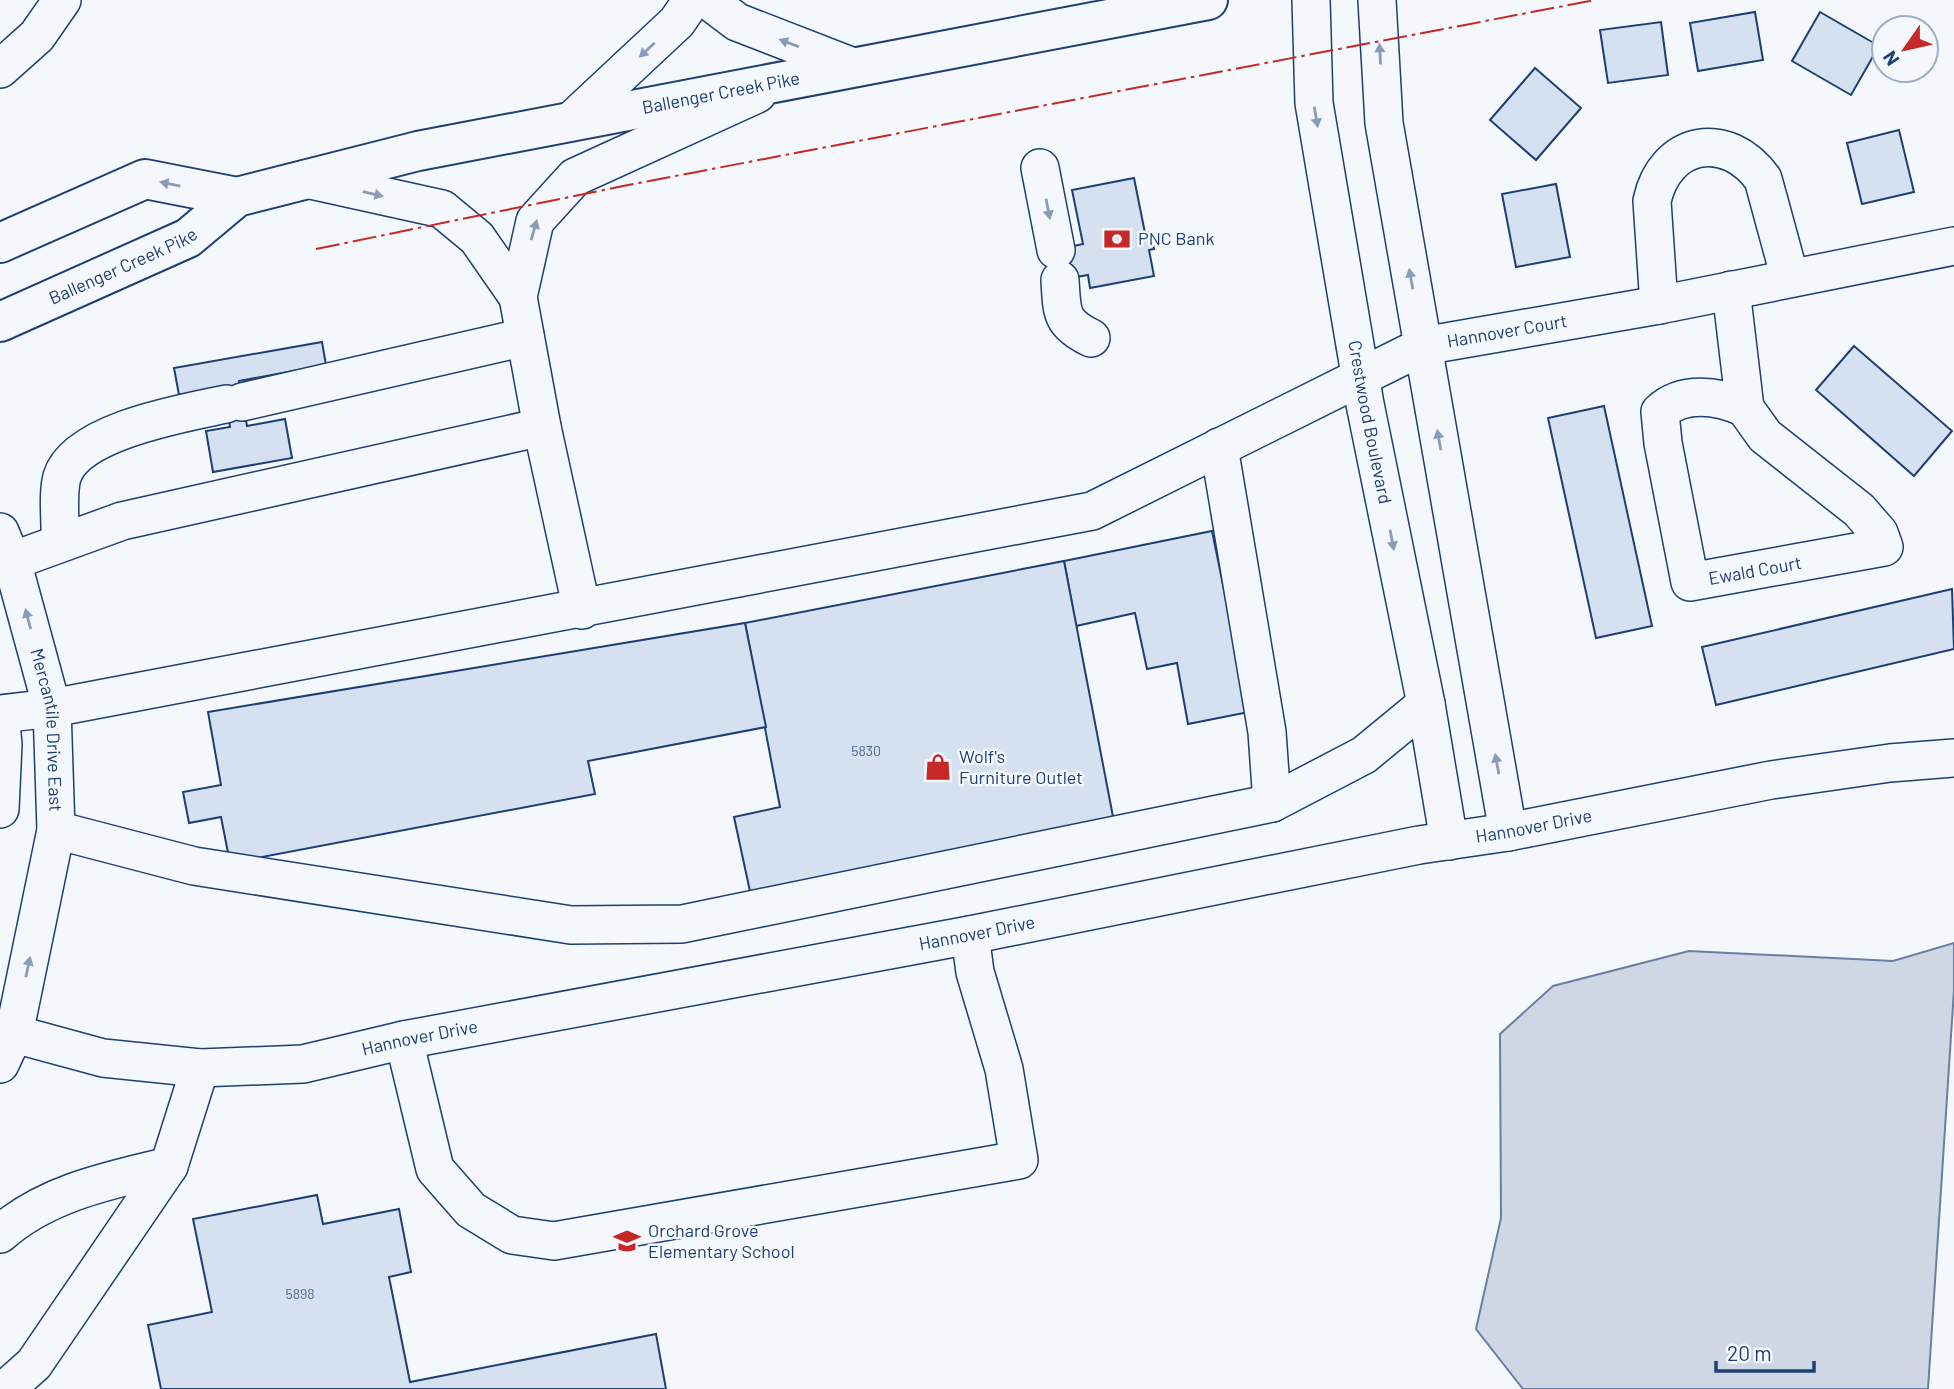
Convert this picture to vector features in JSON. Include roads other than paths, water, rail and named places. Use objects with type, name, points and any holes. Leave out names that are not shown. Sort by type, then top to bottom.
[{"type":"main road","name":"Ballenger Creek Pike","points":[[0,322],[188,238],[237,197],[418,151],[777,85],[853,67],[1208,0]]},
{"type":"main road","name":"Ballenger Creek Pike","points":[[0,243],[145,179],[237,197]]},
{"type":"street","points":[[0,69],[37,36],[62,0]]},
{"type":"street","points":[[570,122],[677,22],[692,0]]},
{"type":"street","points":[[708,0],[737,22],[853,67]]},
{"type":"street","name":"Crestwood Boulevard","points":[[1311,0],[1314,103],[1449,841]]},
{"type":"street","points":[[1377,0],[1384,123],[1508,832]]},
{"type":"street","points":[[518,297],[535,221],[575,177],[777,85]]},
{"type":"street","points":[[1659,304],[1652,201],[1656,185],[1676,158],[1699,149],[1724,149],[1739,155],[1758,172],[1768,195],[1790,278]]},
{"type":"street","points":[[1040,168],[1058,265],[1064,318],[1076,331],[1091,338]]},
{"type":"street","points":[[306,179],[442,209],[477,238],[518,297],[542,427],[582,610]]},
{"type":"street","name":"Hannover Court","points":[[0,715],[52,708],[582,610],[1092,511],[1423,346],[1659,304],[1954,246]]},
{"type":"street","name":"Ewald Court","points":[[1731,290],[1745,408],[1765,436],[1859,510],[1879,533],[1884,547],[1690,582],[1662,443],[1660,412],[1672,401],[1721,396],[1745,408]]},
{"type":"street","points":[[60,542],[62,476],[83,448],[108,436],[173,415],[526,337]]},
{"type":"street","points":[[4,552],[60,542],[122,521],[542,427]]},
{"type":"street","points":[[1219,447],[1267,732],[1272,803]]},
{"type":"street","name":"Mercantile Drive East","points":[[4,552],[52,708],[56,830],[5,1043]]},
{"type":"street","points":[[56,830],[194,866],[571,925],[682,924],[1272,803],[1364,755],[1426,704]]},
{"type":"street","points":[[0,715],[3,744],[0,794]]},
{"type":"street","name":"Hannover Drive","points":[[5,1043],[103,1058],[200,1068],[303,1063],[404,1040],[1771,780],[1889,763],[1954,758]]},
{"type":"street","points":[[404,1040],[435,1169],[471,1210],[512,1235],[554,1241],[1019,1160],[1003,1069],[975,972],[970,934]]},
{"type":"street","points":[[6,1389],[34,1363],[169,1166],[200,1068]]},
{"type":"street","points":[[0,1234],[36,1209],[65,1196],[104,1182],[169,1166]]},
{"type":"place","name":"PNC Bank","points":[[1117,239]]},
{"type":"place","name":"Wolf's Furniture Outlet","points":[[938,767]]},
{"type":"place","name":"Orchard Grove Elementary School","points":[[627,1241]]}]
